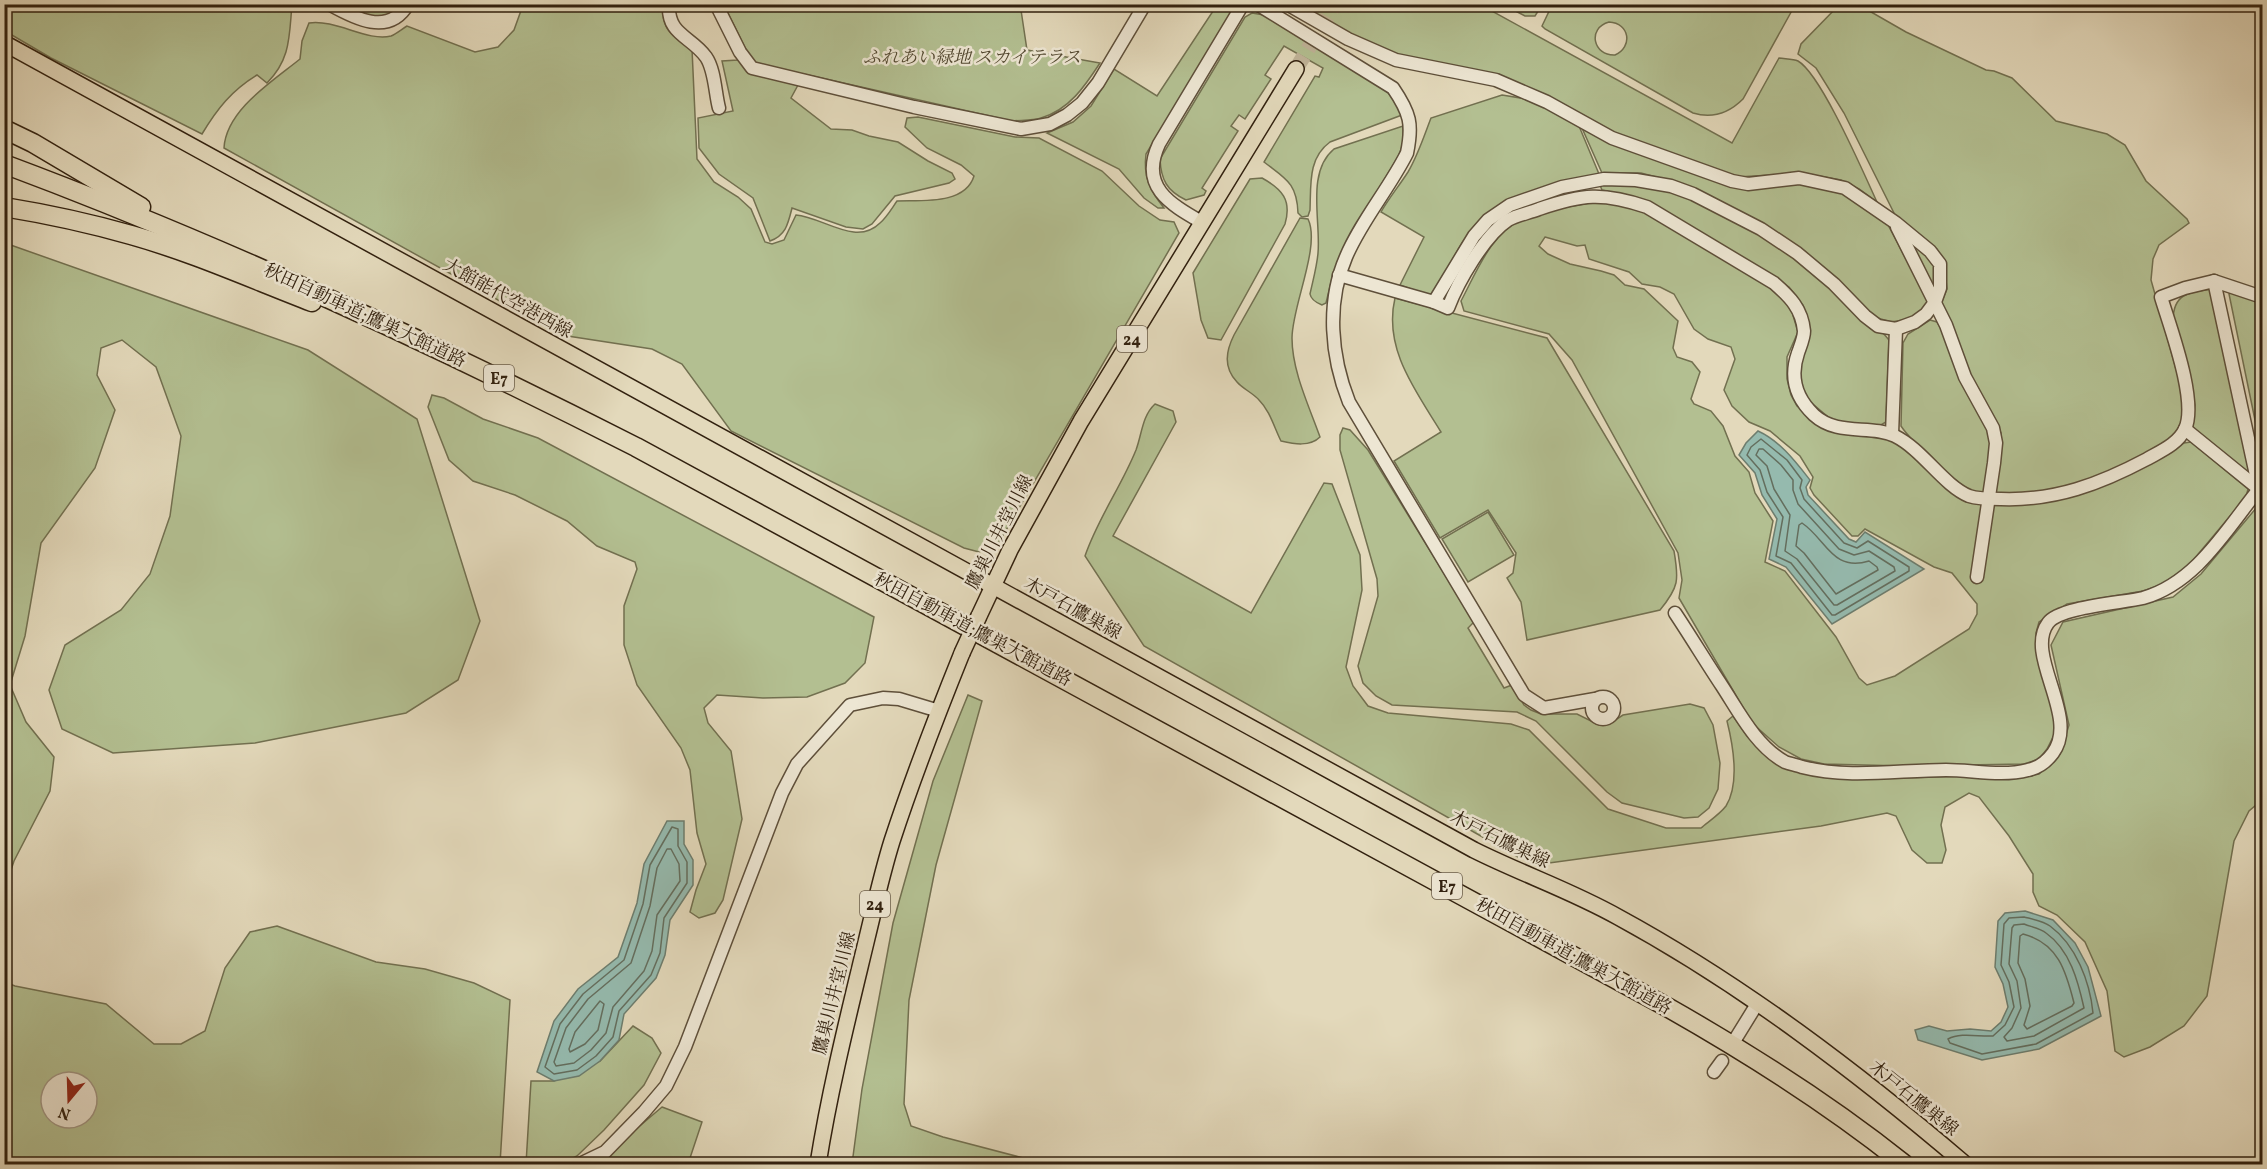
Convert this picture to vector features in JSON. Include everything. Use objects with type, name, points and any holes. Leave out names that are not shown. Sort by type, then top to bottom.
[{"type":"highway","points":[[4,129],[40,147],[151,212],[313,296]]},
{"type":"highway","name":"秋田自動車道;鷹巣大館道路","points":[[4,164],[134,214],[492,375],[636,447],[1590,964],[1714,1034],[1783,1076],[1904,1164]]},
{"type":"highway","name":"秋田自動車道;鷹巣大館道路","points":[[4,176],[313,296],[644,463],[1586,972],[1757,1072],[1804,1103],[1887,1164]]},
{"type":"highway","points":[[4,207],[65,218],[132,235],[313,296]]},
{"type":"main road","name":"大館能代空港西線","points":[[4,43],[992,586]]},
{"type":"main road","name":"鷹巣川井堂川線","points":[[818,1164],[841,1041],[876,897],[893,840],[962,653],[992,586],[1081,421],[1296,69]]},
{"type":"main road","name":"木戸石鷹巣線","points":[[992,586],[1474,850],[1617,916],[1704,968],[1757,1004],[1861,1080],[1965,1164]]},
{"type":"street","points":[[329,4],[355,18],[371,23],[385,23],[404,11],[408,4]]},
{"type":"street","points":[[669,4],[668,14],[673,27],[706,57],[713,75],[718,108]]},
{"type":"street","points":[[716,4],[740,52],[752,68],[914,107],[1021,129],[1050,124],[1067,116],[1082,103],[1098,83],[1145,4]]},
{"type":"street","points":[[1203,223],[1182,211],[1158,190],[1152,171],[1152,160],[1243,4]]},
{"type":"street","points":[[1257,4],[1393,88],[1407,108],[1410,136],[1407,153],[1346,256],[1340,275],[1333,333],[1335,358],[1349,402],[1524,695],[1544,708],[1595,699]]},
{"type":"street","points":[[1287,4],[1348,39],[1396,60],[1496,80],[1547,102],[1612,138],[1732,181],[1748,184],[1799,178],[1845,188],[1896,223],[1930,251],[1940,264],[1940,288],[1935,302],[1926,314],[1915,322],[1896,329],[1878,326],[1864,316],[1816,268],[1761,230],[1693,194],[1671,186],[1636,180],[1604,179],[1562,188],[1510,205],[1488,220],[1474,236],[1434,302]]},
{"type":"street","points":[[1340,275],[1448,308],[1476,258],[1494,233],[1509,220],[1586,195],[1628,200],[1647,207],[1774,284],[1793,299],[1804,333],[1793,369],[1795,385],[1803,402],[1814,415],[1837,427],[1892,434],[1909,443],[1952,484],[1969,496],[2027,500],[2062,494],[2112,477],[2172,445],[2185,429],[2189,414],[2189,396],[2161,297],[2214,281],[2262,297]]},
{"type":"street","points":[[1896,223],[1946,325],[1959,362],[1993,428],[1996,443],[1990,499],[1977,577]]},
{"type":"street","points":[[2214,281],[2259,489]]},
{"type":"street","points":[[1892,434],[1896,329]]},
{"type":"street","points":[[2185,429],[2259,489]]},
{"type":"street","points":[[1676,613],[1748,727],[1765,746],[1786,762],[1812,769],[1846,773],[2027,770],[2041,765],[2053,754],[2061,738],[2061,723],[2043,650],[2042,633],[2048,621],[2066,612],[2142,598],[2166,590],[2186,577],[2259,489]]},
{"type":"street","points":[[580,1164],[605,1152],[666,1086],[685,1047],[782,793],[797,764],[850,705],[891,699],[939,711]]},
{"type":"street","points":[[1736,1038],[1757,1004]]},
{"type":"street","points":[[1714,1072],[1722,1061]]},
{"type":"green space","points":[[1552,4],[1795,5],[1743,99],[1732,108],[1714,115],[1693,113],[1542,26]],"holes":[[[1609,22],[1616,23],[1625,31],[1627,41],[1625,47],[1615,55],[1602,51],[1598,47],[1595,35],[1602,25]]]},
{"type":"green space","points":[[4,5],[292,5],[285,56],[275,74],[267,83],[257,75],[240,87],[219,108],[202,134],[51,58],[5,31]]},
{"type":"green space","points":[[338,5],[392,7],[403,5],[380,20]]},
{"type":"green space","points":[[523,5],[664,5],[664,20],[669,32],[692,49],[697,159],[714,182],[738,197],[751,209],[765,242],[772,244],[784,240],[796,215],[850,232],[861,232],[871,230],[880,223],[897,201],[942,199],[962,192],[974,176],[961,165],[927,148],[905,127],[907,118],[918,117],[1015,137],[1039,138],[1102,171],[1139,206],[1160,220],[1174,222],[1179,233],[998,544],[979,552],[964,548],[731,431],[682,364],[652,349],[561,335],[224,148],[233,121],[242,109],[300,59],[302,41],[309,23],[330,24],[382,37],[391,36],[407,26],[475,52],[498,47],[514,30]]},
{"type":"green space","name":"ふれあい緑地 スカイテラス","points":[[724,5],[1002,5],[1021,10],[1027,50],[1100,63],[1082,88],[1060,109],[1038,119],[1012,121],[804,74],[791,98],[831,129],[852,130],[898,142],[952,173],[955,179],[949,183],[895,196],[872,224],[863,229],[846,227],[792,208],[788,224],[783,232],[770,241],[753,198],[719,174],[699,148],[698,118],[733,111],[722,61],[738,60],[746,50]]},
{"type":"green space","points":[[1217,5],[1232,5],[1231,14],[1146,154],[1149,183],[1164,208],[1158,208],[1144,198],[1119,169],[1047,133],[1073,122],[1091,106],[1114,69],[1157,96]]},
{"type":"green space","points":[[1295,5],[1481,5],[1732,143],[1779,58],[1798,61],[1807,70],[1830,104],[1877,202],[1841,180],[1819,176],[1791,174],[1737,177],[1615,134],[1538,93],[1396,55],[1349,35]]},
{"type":"green space","points":[[1504,5],[1542,5],[1535,16],[1525,16]]},
{"type":"green space","points":[[1839,5],[1859,5],[1906,32],[1986,70],[2012,78],[2056,121],[2107,134],[2125,145],[2146,181],[2187,219],[2189,223],[2159,245],[2153,259],[2151,280],[2185,401],[2181,424],[2167,442],[2137,460],[2065,487],[2037,493],[1995,494],[2001,433],[1965,368],[1941,304],[1947,289],[1944,263],[1937,249],[1897,219],[1844,113],[1816,68],[1798,54],[1801,44]]},
{"type":"green space","points":[[1252,13],[1264,15],[1386,90],[1402,115],[1330,142],[1323,148],[1312,172],[1308,216],[1302,217],[1298,213],[1293,188],[1289,183],[1264,162],[1315,76],[1319,77],[1323,68],[1284,46],[1265,75],[1271,79],[1245,119],[1239,115],[1231,126],[1238,131],[1202,188],[1206,191],[1204,195],[1186,200],[1170,189],[1162,173],[1160,159],[1245,17]]},
{"type":"green space","points":[[1502,95],[1533,100],[1579,126],[1599,174],[1528,194],[1489,212],[1464,240],[1433,297],[1400,285],[1424,237],[1381,212],[1412,166],[1431,118]]},
{"type":"green space","points":[[1403,126],[1403,144],[1398,157],[1345,244],[1333,274],[1326,303],[1322,305],[1313,300],[1310,294],[1318,253],[1317,184],[1320,170],[1325,159],[1334,149]]},
{"type":"green space","points":[[1582,128],[1744,189],[1805,183],[1853,196],[1887,223],[1929,302],[1925,309],[1909,319],[1891,322],[1871,316],[1809,256],[1679,183],[1641,173],[1602,173]]},
{"type":"green space","points":[[1262,178],[1275,186],[1284,196],[1287,208],[1285,224],[1221,340],[1208,338],[1201,320],[1193,273],[1250,179]]},
{"type":"green space","points":[[1639,183],[1686,196],[1757,232],[1799,260],[1870,328],[1883,333],[1889,340],[1886,422],[1879,426],[1833,421],[1808,400],[1799,381],[1799,370],[1809,328],[1803,305],[1789,287],[1639,198],[1602,190],[1600,185]]},
{"type":"green space","points":[[1591,203],[1615,203],[1642,211],[1767,283],[1783,298],[1792,312],[1798,332],[1787,357],[1787,379],[1791,395],[1797,406],[1828,430],[1882,437],[1900,444],[1954,492],[1993,502],[2111,481],[2184,443],[2191,442],[2248,489],[2246,497],[2184,571],[2172,581],[2143,591],[2067,604],[2039,622],[2036,633],[2038,650],[2055,717],[2054,735],[2039,759],[2024,764],[1905,766],[1824,764],[1801,759],[1779,747],[1752,723],[1679,598],[1682,580],[1678,553],[1572,360],[1549,334],[1464,311],[1461,301],[1479,266],[1493,244],[1511,225],[1547,211]],"holes":[[[1545,237],[1577,246],[1585,245],[1589,259],[1629,272],[1642,284],[1660,287],[1674,294],[1694,329],[1708,339],[1731,347],[1735,359],[1724,390],[1732,406],[1749,422],[1770,431],[1800,456],[1813,477],[1810,488],[1814,495],[1852,536],[1858,536],[1865,529],[1934,567],[1952,573],[1977,604],[1977,614],[1969,629],[1895,676],[1867,685],[1859,678],[1836,637],[1785,571],[1765,562],[1773,521],[1755,493],[1749,472],[1735,456],[1723,426],[1711,411],[1694,404],[1691,399],[1700,372],[1692,362],[1677,357],[1673,348],[1678,321],[1644,289],[1625,285],[1614,275],[1570,264],[1548,254],[1539,246]]]},
{"type":"green space","points":[[1300,218],[1308,219],[1311,244],[1293,325],[1293,350],[1302,388],[1320,437],[1302,444],[1281,441],[1263,404],[1239,384],[1230,371],[1227,359],[1234,335]]},
{"type":"green space","points":[[1907,237],[1925,253],[1934,266],[1937,273],[1933,288]]},
{"type":"green space","points":[[5,243],[308,350],[417,419],[480,621],[458,680],[406,713],[255,743],[113,753],[62,729],[49,690],[65,645],[121,610],[150,574],[170,516],[181,436],[156,367],[122,340],[101,348],[97,375],[115,410],[95,468],[41,543],[25,636],[10,685],[26,722],[54,757],[50,791],[14,861],[5,888]]},
{"type":"green space","points":[[2212,289],[2253,477],[2199,437],[2192,425],[2195,405],[2173,321],[2174,312],[2179,300],[2184,296],[2196,291]]},
{"type":"green space","points":[[2232,291],[2262,303],[2262,454],[2229,294]]},
{"type":"green space","points":[[1395,298],[1547,338],[1674,551],[1677,569],[1676,583],[1671,595],[1660,610],[1527,640],[1521,602],[1507,578],[1513,573],[1516,553],[1488,510],[1440,538],[1394,461],[1441,432],[1412,385],[1398,352],[1393,317]]},
{"type":"green space","points":[[1930,320],[1937,322],[1942,330],[1989,428],[1990,446],[1984,493],[1970,490],[1954,479],[1923,451],[1901,426],[1903,343],[1908,334]]},
{"type":"green space","points":[[432,395],[444,398],[483,419],[538,438],[874,617],[865,663],[845,683],[807,697],[763,698],[717,695],[704,708],[708,723],[731,751],[742,819],[723,900],[715,913],[699,918],[690,912],[706,864],[697,833],[690,770],[681,748],[637,685],[624,645],[624,606],[637,569],[635,562],[597,546],[567,521],[515,495],[473,481],[449,460],[428,407]]},
{"type":"green space","points":[[1155,404],[1173,411],[1176,422],[1113,536],[1251,613],[1324,483],[1332,484],[1360,555],[1362,590],[1346,667],[1353,686],[1368,706],[1388,713],[1511,724],[1529,730],[1608,809],[1666,828],[1701,828],[1726,806],[1734,775],[1733,752],[1727,721],[1733,716],[1747,736],[1786,769],[1814,775],[1898,778],[2039,774],[2060,754],[2069,725],[2051,645],[2063,622],[2173,597],[2201,574],[2262,501],[2262,800],[2249,811],[2234,841],[2207,996],[2184,1026],[2150,1047],[2124,1057],[2115,1051],[2107,991],[2085,942],[2057,915],[2039,906],[2033,892],[2033,874],[2009,836],[1979,797],[1969,793],[1945,807],[1941,825],[1946,850],[1942,863],[1927,863],[1912,850],[1896,816],[1887,813],[1821,826],[1549,863],[1518,857],[1144,646],[1085,556],[1096,529],[1130,464],[1147,414]]},
{"type":"green space","points":[[1343,428],[1350,430],[1368,450],[1474,622],[1468,628],[1504,688],[1512,685],[1524,705],[1541,714],[1577,714],[1599,725],[1609,724],[1623,715],[1690,704],[1704,708],[1713,725],[1720,763],[1718,789],[1709,808],[1698,817],[1684,818],[1622,803],[1607,792],[1536,721],[1517,712],[1392,705],[1376,696],[1363,683],[1358,666],[1378,596],[1377,579],[1340,450],[1340,435]]},
{"type":"green space","points":[[1488,512],[1514,555],[1468,582],[1442,539]]},
{"type":"green space","points":[[968,695],[982,701],[936,865],[909,1000],[904,1104],[911,1126],[943,1137],[1027,1159],[1026,1164],[929,1164],[909,1159],[907,1164],[852,1164],[862,1089],[893,923],[933,781]]},
{"type":"green space","points":[[277,926],[376,962],[425,969],[474,983],[510,1000],[500,1164],[5,1164],[5,982],[106,1004],[154,1044],[181,1044],[205,1031],[225,968],[250,932]]},
{"type":"green space","points":[[633,1026],[652,1038],[661,1053],[644,1085],[577,1156],[561,1164],[526,1164],[531,1081],[554,1081],[600,1061]]},
{"type":"green space","points":[[662,1107],[702,1122],[688,1164],[595,1164]]},
{"type":"water","points":[[1758,431],[1780,446],[1799,466],[1810,480],[1806,487],[1808,495],[1849,539],[1856,542],[1865,532],[1924,569],[1832,624],[1786,567],[1769,559],[1777,519],[1762,495],[1755,473],[1739,455],[1746,443]]},
{"type":"water","points":[[667,821],[684,821],[684,844],[693,860],[693,885],[670,920],[665,955],[656,978],[624,1014],[619,1040],[600,1061],[579,1076],[554,1081],[537,1072],[554,1021],[578,989],[618,957],[637,903],[644,864]]},
{"type":"water","points":[[2025,911],[2053,920],[2075,943],[2088,967],[2101,1016],[2039,1049],[1982,1060],[1918,1040],[1915,1030],[1929,1026],[1947,1031],[1970,1029],[1991,1031],[2001,1022],[2008,1007],[2003,984],[1995,967],[1998,921],[2005,913]]},
{"type":"tunnel","points":[[1296,69],[1335,4]]}]
